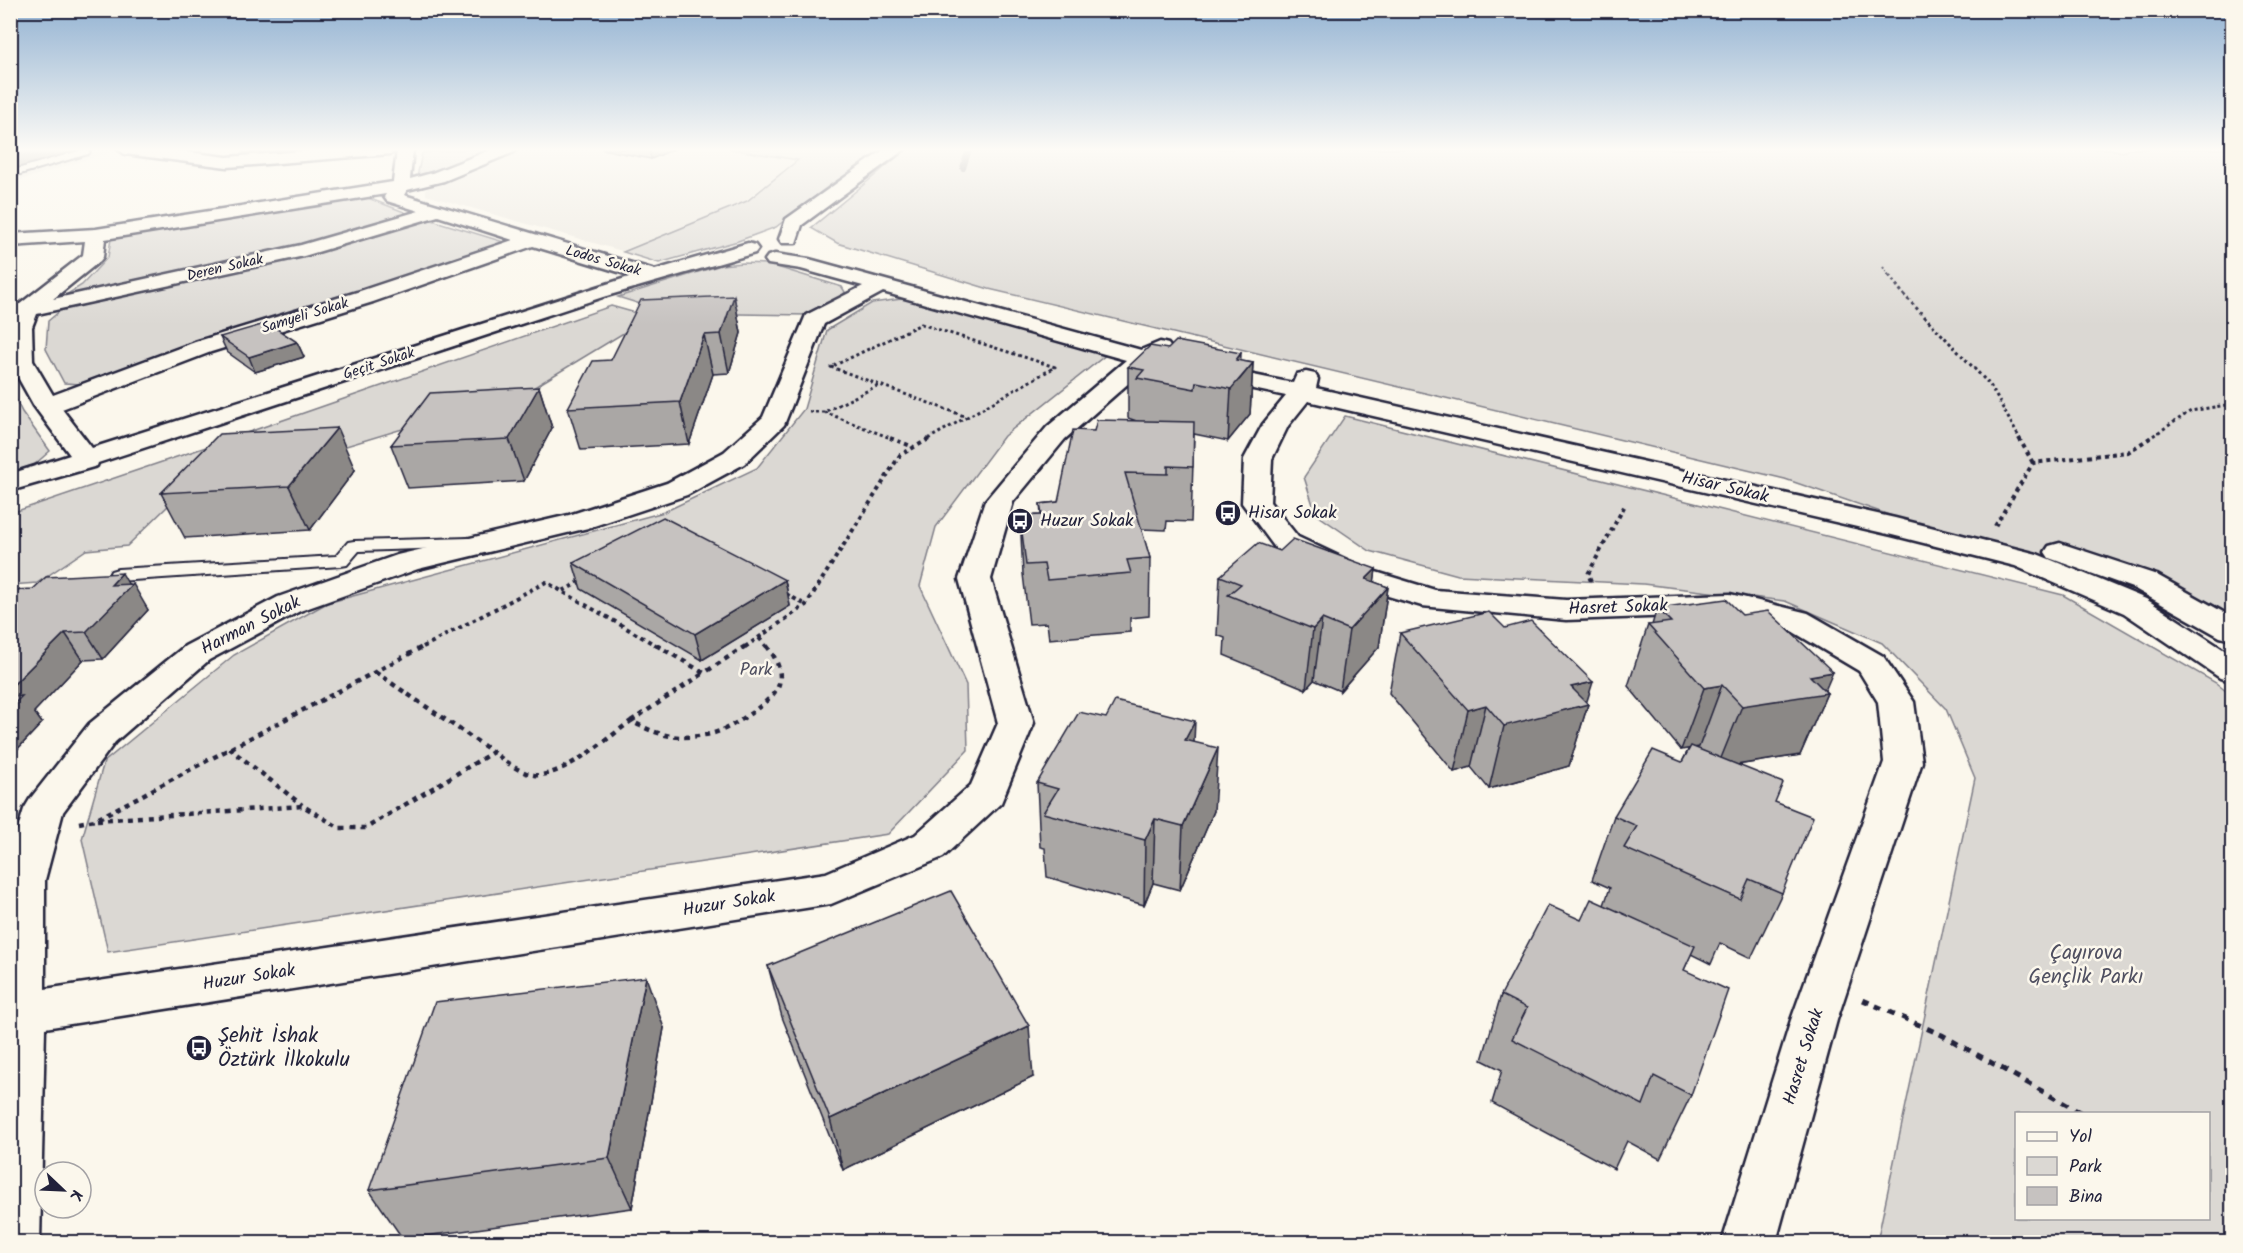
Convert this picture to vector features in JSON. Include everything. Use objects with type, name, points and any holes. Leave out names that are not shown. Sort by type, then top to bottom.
[{"type":"street","points":[[10,240],[96,235],[267,207]]},
{"type":"street","name":"Lodos Sokak","points":[[425,207],[654,276]]},
{"type":"street","points":[[789,238],[794,222],[814,207]]},
{"type":"street","name":"Deren Sokak","points":[[16,309],[60,304],[304,250],[436,211]]},
{"type":"street","points":[[87,460],[46,406],[21,361],[21,327],[16,309],[93,257],[96,235]]},
{"type":"street","name":"Geçit Sokak","points":[[10,483],[654,276],[748,249],[760,242],[789,238]]},
{"type":"street","name":"Hisar Sokak","points":[[789,238],[808,244],[809,250],[1170,354],[1304,385],[1993,529],[2146,582],[2232,630]]},
{"type":"street","name":"Samyeli Sokak","points":[[46,406],[203,347],[365,297],[531,240]]},
{"type":"street","name":"Hisar Sokak","points":[[748,249],[749,256],[754,258],[802,263],[881,285],[2026,560],[2135,606],[2232,670]]},
{"type":"street","points":[[775,260],[793,258],[809,250]]},
{"type":"street","name":"Harman Sokak","points":[[13,1242],[16,1013],[24,880],[44,809],[102,733],[197,653],[289,604],[408,562],[579,522],[677,489],[734,458],[775,420],[814,320],[881,285]]},
{"type":"street","name":"Huzur Sokak","points":[[16,1013],[831,888],[929,846],[987,793],[1016,723],[975,579],[999,501],[1056,433],[1170,354]]},
{"type":"street","name":"Hasret Sokak","points":[[1304,385],[1276,424],[1258,459],[1256,503],[1287,543],[1355,576],[1433,599],[1566,610],[1730,604],[1796,620],[1871,664],[1896,702],[1903,762],[1826,984],[1749,1242]]},
{"type":"lane","points":[[118,575],[341,561],[354,546],[490,543]]},
{"type":"path","points":[[1883,267],[1904,295],[1990,385],[2033,463]]},
{"type":"path","points":[[375,672],[515,769],[539,776],[565,766],[806,605],[900,455],[968,417],[1055,367],[921,324],[831,367],[968,417]]},
{"type":"path","points":[[824,412],[879,385]]},
{"type":"path","points":[[2033,463],[2128,452],[2192,411],[2232,404]]},
{"type":"path","points":[[777,412],[824,412],[914,447]]},
{"type":"path","points":[[1993,529],[2033,463]]},
{"type":"path","points":[[1588,574],[1625,505]]},
{"type":"path","points":[[563,591],[592,575]]},
{"type":"path","points":[[95,820],[546,582],[704,673]]},
{"type":"path","points":[[786,594],[806,605]]},
{"type":"path","points":[[631,721],[652,733],[683,737],[720,731],[756,710],[778,688],[780,672],[775,656],[759,638]]},
{"type":"path","points":[[230,748],[328,824],[349,832],[366,828],[493,752]]},
{"type":"path","points":[[37,834],[95,820],[303,806]]},
{"type":"path","points":[[1826,984],[1942,1035],[2081,1112]]},
{"type":"shaded area","points":[[470,207],[729,207],[622,251]]},
{"type":"green space","points":[[298,207],[393,207],[412,215],[367,231],[61,298],[82,285],[108,257],[111,239]]},
{"type":"green space","points":[[731,207],[801,207],[776,227],[738,241],[659,263],[623,252]]},
{"type":"green space","points":[[836,207],[2232,207],[2232,633],[1785,479],[989,289],[837,243],[811,228]]},
{"type":"green space","points":[[432,220],[507,243],[501,247],[81,384],[64,383],[46,349],[48,321],[60,311],[88,301]]},
{"type":"green space","points":[[767,264],[842,287],[845,292],[841,298],[810,315],[669,313],[618,297],[721,265]]},
{"type":"green space","name":"Park","points":[[909,298],[1107,354],[1004,436],[936,527],[920,586],[966,685],[968,750],[888,834],[108,952],[82,839],[104,762],[234,655],[327,603],[664,512],[757,468],[804,409],[827,330],[872,303]]},
{"type":"green space","points":[[611,306],[650,317],[528,391],[343,447],[246,433]]},
{"type":"green space","points":[[10,388],[22,412],[50,451],[34,465],[11,472]]},
{"type":"green space","name":"Çayırova Gençlik Parkı","points":[[1345,416],[2063,595],[2216,683],[2232,696],[2232,1242],[1877,1242],[1975,778],[1946,709],[1882,643],[1785,601],[1643,584],[1458,575],[1370,551],[1316,514],[1304,477]]},
{"type":"green space","points":[[209,446],[214,461],[127,546],[86,550],[37,583],[11,585],[11,513]]},
{"type":"building","points":[[734,296],[721,334],[704,335],[680,402],[568,408],[593,361],[611,360],[641,300]]},
{"type":"building","points":[[268,323],[297,342],[249,357],[220,337]]},
{"type":"building","points":[[1176,341],[1241,353],[1236,360],[1253,363],[1231,389],[1196,382],[1195,389],[1137,378],[1144,370],[1128,367],[1150,346],[1168,349]]},
{"type":"building","points":[[539,387],[509,439],[391,445],[430,393]]},
{"type":"building","points":[[1097,420],[1194,422],[1193,467],[1168,466],[1168,474],[1125,473],[1150,558],[1127,560],[1131,573],[1047,580],[1044,564],[1026,565],[1020,516],[1042,515],[1040,504],[1058,502],[1073,430],[1094,431]]},
{"type":"building","points":[[337,428],[289,486],[161,493],[219,434]]},
{"type":"building","points":[[663,517],[785,580],[695,634],[573,563]]},
{"type":"building","points":[[1293,539],[1376,569],[1366,579],[1388,587],[1349,630],[1322,619],[1313,629],[1228,595],[1241,584],[1220,576],[1258,543],[1280,551]]},
{"type":"building","points":[[122,573],[111,585],[133,584],[86,632],[65,633],[10,688],[10,593],[14,590],[33,589],[46,577]]},
{"type":"building","points":[[1726,599],[1742,615],[1768,611],[1833,672],[1810,676],[1827,693],[1742,706],[1722,685],[1704,688],[1648,625],[1671,622],[1657,608]]},
{"type":"building","points":[[1489,612],[1505,628],[1531,621],[1593,682],[1571,687],[1588,704],[1504,726],[1486,705],[1468,710],[1400,633]]},
{"type":"building","points":[[22,696],[10,708],[10,697]]},
{"type":"building","points":[[1115,701],[1195,721],[1185,740],[1218,748],[1183,826],[1155,819],[1145,840],[1043,813],[1058,789],[1037,783],[1079,712],[1106,718]]},
{"type":"building","points":[[1691,746],[1783,783],[1775,802],[1813,817],[1782,893],[1749,879],[1740,899],[1624,848],[1637,826],[1614,816],[1653,750],[1682,762]]},
{"type":"building","points":[[951,891],[1029,1026],[830,1119],[768,966]]},
{"type":"building","points":[[1591,899],[1695,946],[1684,970],[1728,990],[1691,1095],[1654,1076],[1643,1105],[1512,1039],[1527,1008],[1501,995],[1548,905],[1581,920]]},
{"type":"building","points":[[646,977],[609,1158],[369,1190],[435,1002]]},
{"type":"place","name":"Hisar Sokak","points":[[1228,513]]},
{"type":"place","name":"Huzur Sokak","points":[[1020,521]]},
{"type":"place","name":"Şehit İshak Öztürk İlkokulu","points":[[199,1048]]}]
